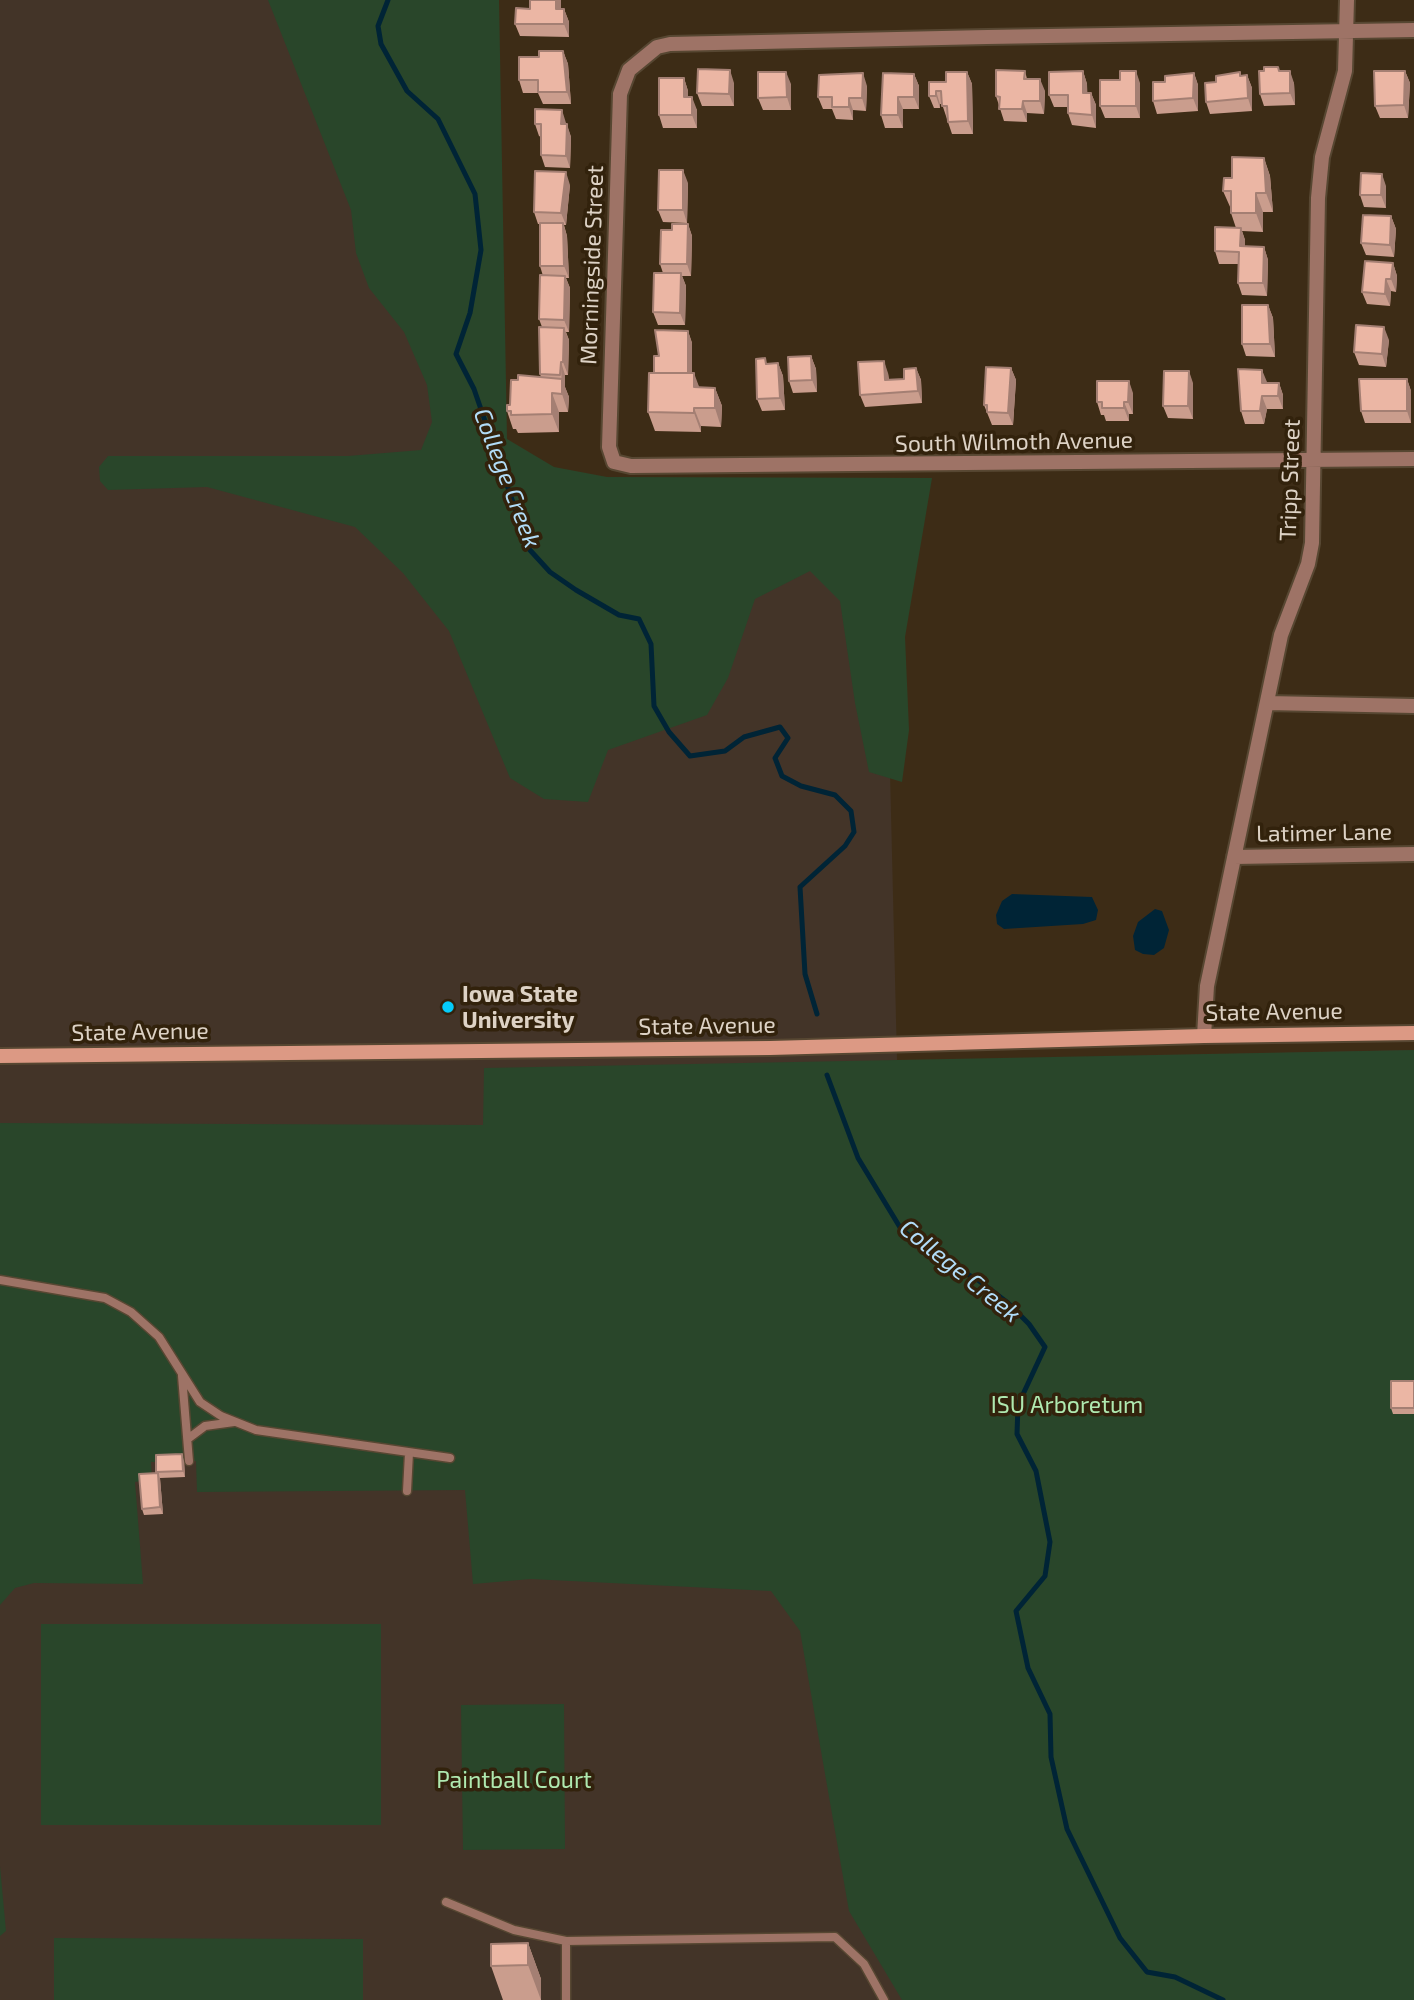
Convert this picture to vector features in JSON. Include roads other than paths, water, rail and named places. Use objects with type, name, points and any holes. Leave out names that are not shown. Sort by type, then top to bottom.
[{"type":"street","name":"Tripp Street","points":[[1204,1036],[1207,986],[1282,635],[1312,543],[1318,198],[1322,157],[1345,71],[1347,0]]},
{"type":"street","points":[[1347,31],[1414,30]]},
{"type":"street","name":"Morningside Street","points":[[614,461],[610,447],[620,94],[629,70],[657,47],[670,44],[1347,31]]},
{"type":"street","name":"South Wilmoth Avenue","points":[[614,461],[631,466],[797,467],[1414,460]]},
{"type":"street","points":[[1267,704],[1414,706]]},
{"type":"street","name":"Latimer Lane","points":[[1234,857],[1414,854]]},
{"type":"street","name":"State Avenue","points":[[0,1056],[770,1048],[1414,1033]]},
{"type":"lane","points":[[0,1280],[105,1298],[131,1312],[159,1337],[200,1402],[256,1430],[450,1458]]},
{"type":"lane","points":[[181,1369],[189,1461]]},
{"type":"lane","points":[[189,1438],[205,1426],[236,1422]]},
{"type":"lane","points":[[407,1491],[409,1453]]},
{"type":"lane","points":[[446,1902],[514,1930],[566,1941],[835,1937],[864,1964],[884,2000]]},
{"type":"lane","points":[[566,1941],[566,2000]]},
{"type":"water","points":[[1012,894],[1092,897],[1098,910],[1096,920],[1083,924],[1004,929],[997,924],[996,915],[1002,901]]},
{"type":"water","points":[[1155,909],[1162,911],[1169,930],[1164,948],[1154,955],[1143,954],[1135,950],[1133,936],[1138,922]]},
{"type":"waterway","name":"College Creek","points":[[388,0],[378,26],[381,44],[407,91],[438,119],[475,194],[481,250],[470,313],[456,354],[474,389],[529,549],[550,572],[576,590],[619,615],[639,619],[651,644],[654,706],[669,732],[690,756],[725,751],[744,737],[780,727],[788,738],[775,758],[782,776],[801,786],[835,795],[851,811],[854,832],[845,846],[800,887],[805,974],[817,1014]]},
{"type":"waterway","name":"College Creek","points":[[827,1075],[858,1158],[901,1229],[939,1259],[978,1280],[1008,1303],[1029,1324],[1045,1347],[1018,1405],[1017,1434],[1036,1471],[1050,1542],[1045,1576],[1016,1611],[1028,1668],[1050,1714],[1051,1757],[1067,1829],[1120,1938],[1147,1972],[1175,1977],[1223,2000]]},
{"type":"place","name":"Iowa State University","points":[[448,1007]]},
{"type":"park label","name":"ISU Arboretum","points":[[1067,1405]]},
{"type":"park label","name":"Paintball Court","points":[[514,1780]]}]
